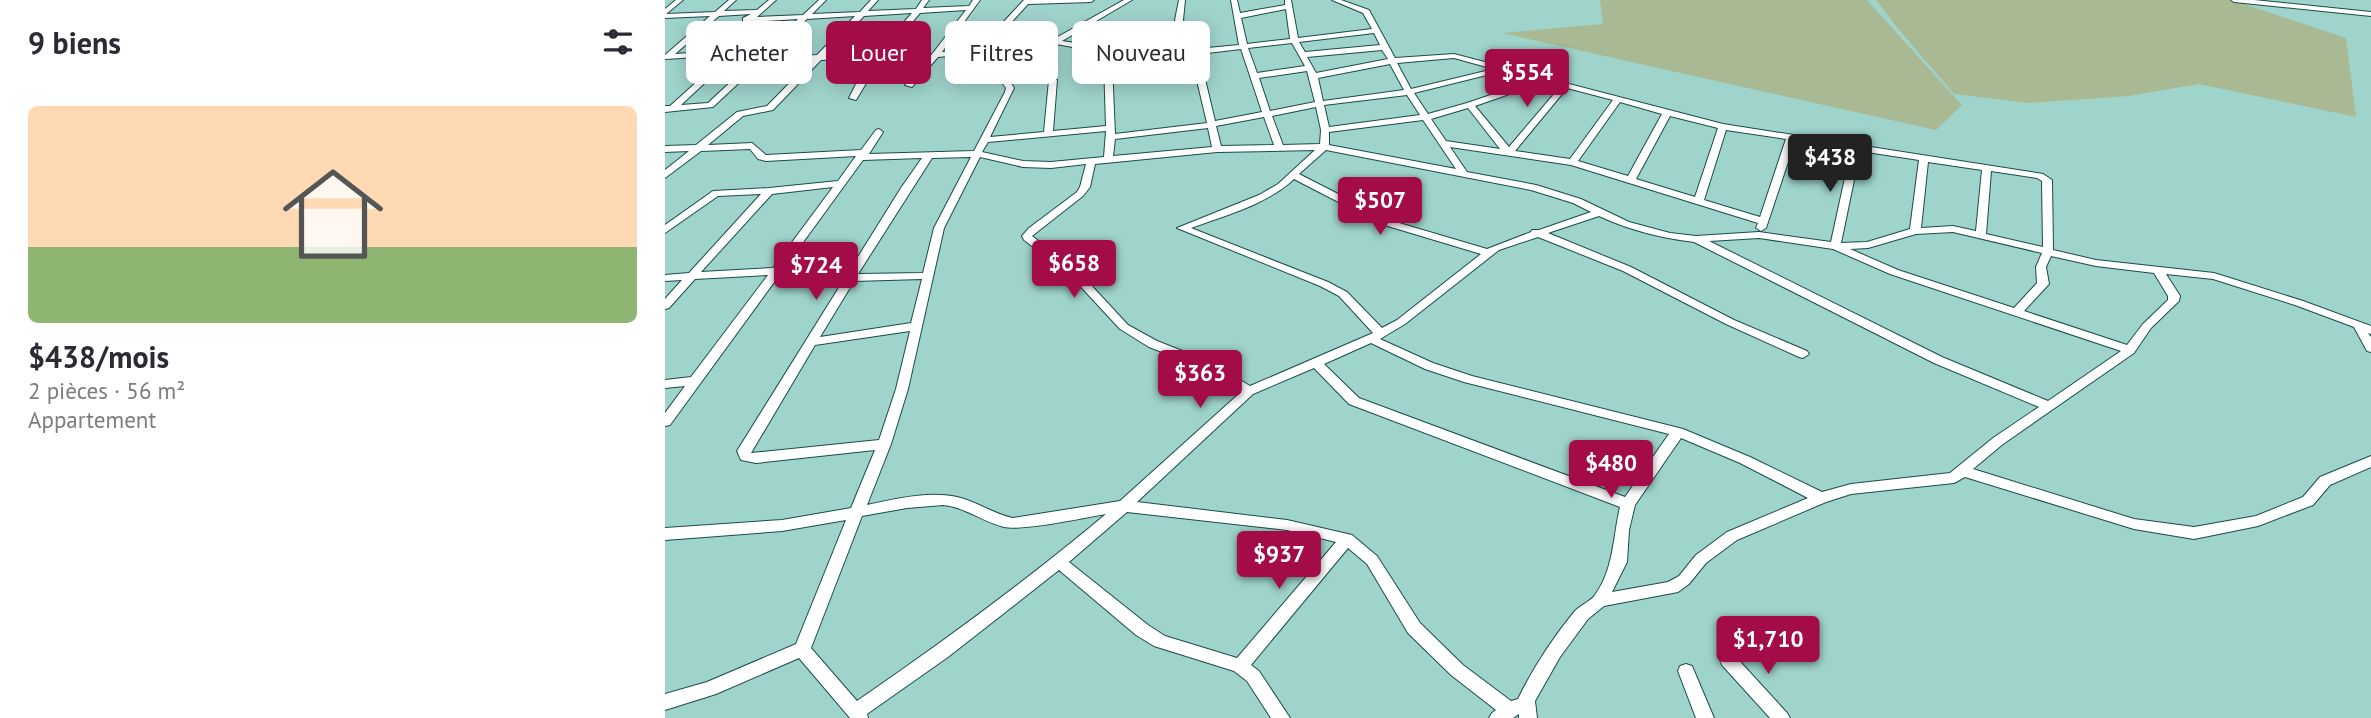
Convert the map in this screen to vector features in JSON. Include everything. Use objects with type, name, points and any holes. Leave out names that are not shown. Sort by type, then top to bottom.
[{"type":"street","points":[[665,14],[680,0]]},
{"type":"street","points":[[666,58],[733,0]]},
{"type":"street","points":[[746,20],[773,0]]},
{"type":"street","points":[[800,21],[823,0]]},
{"type":"street","points":[[665,175],[740,114],[770,108],[875,0]]},
{"type":"street","points":[[909,21],[926,0]]},
{"type":"street","points":[[909,85],[936,55],[977,0]]},
{"type":"street","points":[[1009,21],[1028,1],[1091,0]]},
{"type":"street","points":[[1058,40],[1129,0]]},
{"type":"street","points":[[1180,21],[1182,0]]},
{"type":"street","points":[[1234,0],[1243,45],[1279,147]]},
{"type":"street","points":[[1335,0],[1366,12],[1409,92],[1464,174]]},
{"type":"street","points":[[2234,0],[2371,14]]},
{"type":"street","points":[[1238,16],[1288,4],[1294,38],[1311,72],[1319,103],[1325,130],[1324,146],[1262,197],[1182,228],[1324,284],[1343,295],[1376,336],[1429,366],[1468,379],[1678,432],[1745,460],[1821,498]]},
{"type":"street","points":[[746,20],[969,8]]},
{"type":"street","points":[[665,14],[756,12]]},
{"type":"street","points":[[1210,48],[1376,31]]},
{"type":"street","points":[[1302,55],[1385,47]]},
{"type":"street","points":[[936,55],[945,54]]},
{"type":"street","points":[[666,58],[686,56]]},
{"type":"street","points":[[1255,76],[1450,56],[1723,127],[2040,176],[2047,180],[2048,251],[2041,267],[2042,284],[2016,313]]},
{"type":"street","points":[[812,59],[826,58]]},
{"type":"street","points":[[985,141],[1048,134],[1110,133],[1210,125],[1319,103],[1409,92],[1503,69]]},
{"type":"street","points":[[1325,130],[1427,117],[1543,79]]},
{"type":"street","points":[[665,116],[669,109],[698,84]]},
{"type":"street","points":[[669,109],[710,105],[733,84]]},
{"type":"street","points":[[853,98],[859,84]]},
{"type":"street","points":[[665,714],[671,701],[731,681],[802,649],[884,444],[902,389],[939,228],[1009,93],[1007,84]]},
{"type":"street","points":[[1048,134],[1053,84]]},
{"type":"street","points":[[1108,159],[1109,84]]},
{"type":"street","points":[[1201,84],[1217,149]]},
{"type":"street","points":[[1508,151],[1566,85]]},
{"type":"street","points":[[1572,162],[1618,99]]},
{"type":"street","points":[[1470,105],[1508,151]]},
{"type":"street","points":[[1632,178],[1667,113]]},
{"type":"street","points":[[1699,200],[1723,127]]},
{"type":"street","points":[[665,422],[838,184],[864,155],[879,132]]},
{"type":"street","points":[[1759,235],[1791,139]]},
{"type":"street","points":[[1444,143],[1572,162],[1632,178],[1763,221]]},
{"type":"street","points":[[665,149],[752,146],[761,157],[766,158],[977,154],[1038,165],[1160,157],[1217,149],[1324,146],[1564,196],[1625,224],[1669,236],[1696,239],[1759,235],[1835,246],[1868,245],[1915,231],[1953,229],[2096,263],[2201,274],[2241,284],[2371,330]]},
{"type":"street","points":[[1835,246],[1856,148]]},
{"type":"street","points":[[884,444],[746,457],[744,451],[929,155]]},
{"type":"street","points":[[1915,231],[1924,158]]},
{"type":"street","points":[[1091,161],[1086,187],[1033,230],[1027,236],[1028,240],[1073,272],[1124,327],[1153,344],[1204,364],[1249,391]]},
{"type":"street","points":[[1981,235],[1987,168]]},
{"type":"street","points":[[1293,174],[1385,222],[1487,252]]},
{"type":"street","points":[[665,230],[716,193],[838,184]]},
{"type":"street","points":[[665,306],[769,191]]},
{"type":"street","points":[[802,649],[859,715],[1059,562],[1249,391],[1376,336],[1416,313],[1487,252],[1536,232],[1600,212]]},
{"type":"street","points":[[1536,232],[1627,269],[1730,322],[1803,355]]},
{"type":"street","points":[[1696,239],[1938,360],[2049,406]]},
{"type":"street","points":[[1835,246],[1893,272],[2130,350]]},
{"type":"street","points":[[1600,600],[1672,588],[1684,580],[1701,559],[1732,536],[1821,498],[1851,489],[1944,481],[1963,471],[1998,441],[2130,350],[2147,326],[2173,301],[2174,296],[2157,269]]},
{"type":"street","points":[[665,278],[777,271]]},
{"type":"street","points":[[850,278],[927,276]]},
{"type":"street","points":[[2358,325],[2371,348]]},
{"type":"street","points":[[812,342],[916,326]]},
{"type":"street","points":[[1315,362],[1354,401],[1628,504]]},
{"type":"street","points":[[665,384],[695,381]]},
{"type":"street","points":[[665,534],[799,523],[915,502],[946,500],[965,505],[999,522],[1013,523],[1124,506],[1287,525],[1347,539],[1372,559],[1415,628],[1504,714],[1527,709],[1568,632],[1582,614],[1600,600],[1619,562],[1628,504],[1678,432]]},
{"type":"street","points":[[1963,471],[2134,524],[2194,533],[2258,521],[2308,501],[2325,481],[2371,461]]},
{"type":"street","points":[[1240,666],[1347,539]]},
{"type":"street","points":[[1059,562],[1151,635],[1184,650],[1240,666],[1253,676],[1281,718]]},
{"type":"street","points":[[1728,660],[1781,718]]},
{"type":"street","points":[[1686,671],[1705,718]]},
{"type":"green space","points":[[1600,0],[1867,0],[1962,105],[1936,130],[1502,33],[1603,24]]},
{"type":"green space","points":[[1876,0],[2232,0],[2346,38],[2356,117],[2199,84],[2129,96],[2029,103],[1954,94]]}]
